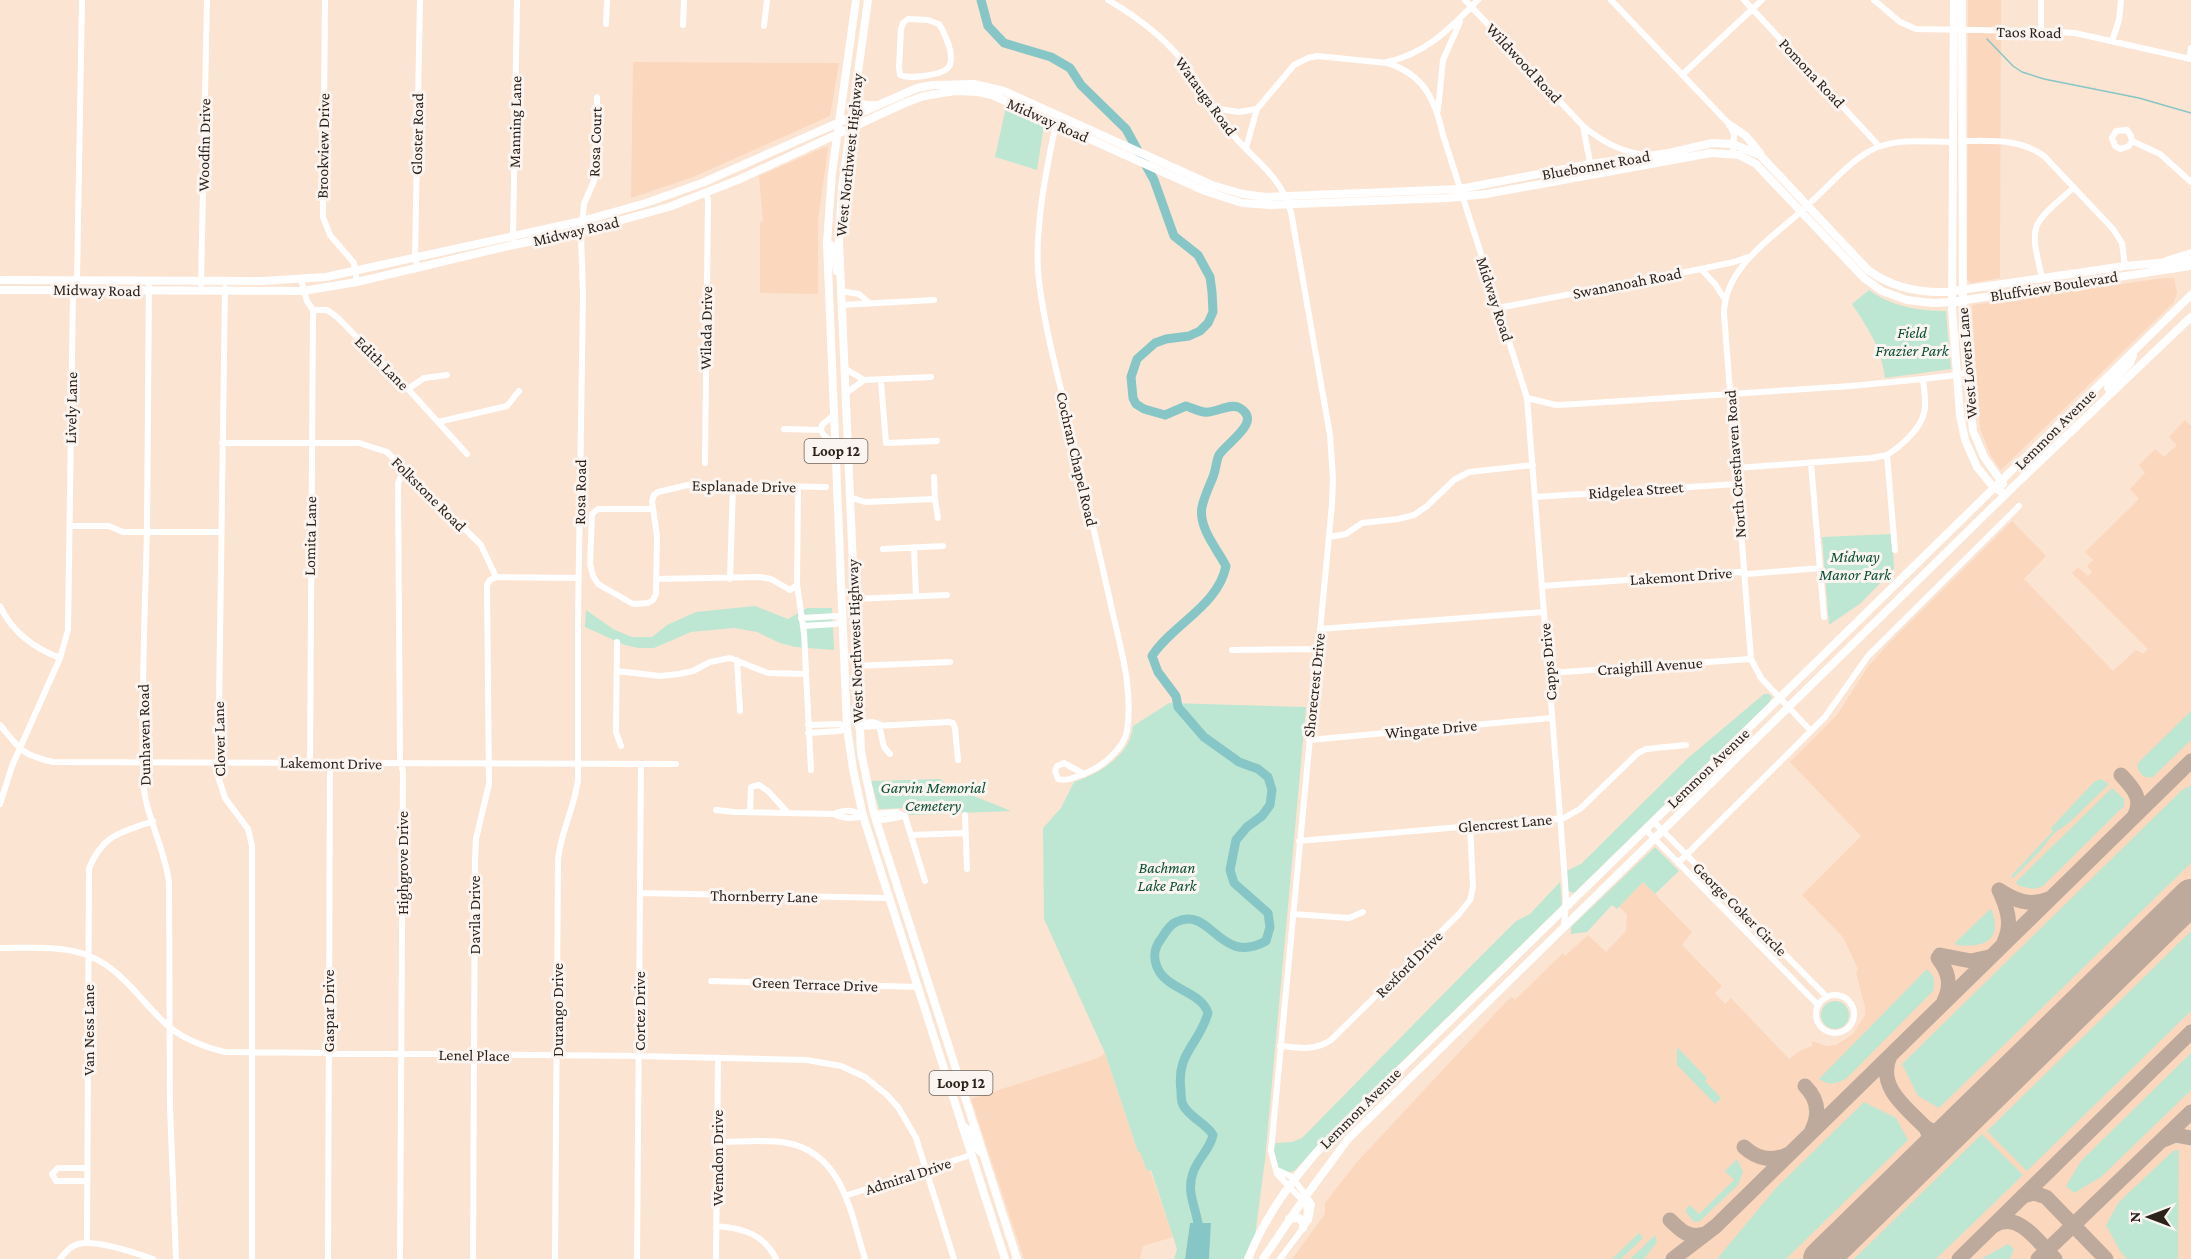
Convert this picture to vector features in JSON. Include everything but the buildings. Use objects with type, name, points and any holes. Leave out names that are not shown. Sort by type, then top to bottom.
[{"type":"main road","name":"West Northwest Highway","points":[[856,0],[837,133],[827,243],[847,728],[863,816],[1003,1255]]},
{"type":"main road","name":"West Northwest Highway","points":[[868,0],[840,215],[840,277],[858,727],[863,768],[874,814],[1017,1259]]},
{"type":"main road","name":"West Lovers Lane","points":[[1954,0],[1958,31]]},
{"type":"main road","name":"West Lovers Lane","points":[[1962,0],[1958,31],[1952,291],[1960,415],[1965,440],[1977,467],[1994,488],[2006,494]]},
{"type":"main road","name":"Midway Road","points":[[0,279],[201,282],[326,277],[354,269],[582,221],[646,202],[702,183],[917,88],[984,93],[1109,137],[1212,185],[1254,196],[1461,193]]},
{"type":"main road","name":"Midway Road","points":[[0,290],[303,291],[357,282],[582,231],[646,214],[762,168],[933,89]]},
{"type":"main road","points":[[855,92],[858,101],[862,104],[877,105]]},
{"type":"main road","name":"Midway Road","points":[[1057,120],[1113,150],[1162,172],[1225,199],[1252,204],[1398,201],[1461,193]]},
{"type":"main road","points":[[1730,125],[1746,136],[1760,155]]},
{"type":"main road","name":"West Lovers Lane","points":[[1957,142],[1962,301],[1971,420],[1976,440],[1991,468],[2002,481],[2006,494]]},
{"type":"main road","name":"Bluebonnet Road","points":[[1461,193],[1591,164],[1712,143],[1733,144]]},
{"type":"main road","name":"Bluffview Boulevard","points":[[1733,144],[1760,155],[1868,270],[1884,281],[1914,291],[1930,293],[1962,290],[2125,266],[2191,260]]},
{"type":"main road","name":"Bluebonnet Road","points":[[1461,193],[1711,153],[1733,153]]},
{"type":"main road","name":"Bluffview Boulevard","points":[[1733,153],[1750,159],[1807,206],[1857,271],[1893,297],[1919,302],[1962,301],[2191,266]]},
{"type":"main road","points":[[758,158],[762,168]]},
{"type":"main road","points":[[702,183],[706,192]]},
{"type":"main road","points":[[827,243],[833,246],[836,268],[840,277]]},
{"type":"main road","points":[[2125,266],[2126,275]]},
{"type":"main road","points":[[2181,268],[2191,273]]},
{"type":"main road","points":[[2042,278],[2043,288]]},
{"type":"main road","name":"Lemmon Avenue","points":[[1248,1259],[1265,1222],[1293,1179],[1328,1139],[2191,295]]},
{"type":"main road","points":[[830,305],[841,305]]},
{"type":"main road","name":"Lemmon Avenue","points":[[1263,1259],[1289,1219],[1348,1139],[2006,494],[2191,317]]},
{"type":"main road","points":[[2111,392],[2109,385],[2130,363],[2134,351]]},
{"type":"main road","points":[[2086,398],[2096,407]]},
{"type":"main road","points":[[843,620],[854,619]]},
{"type":"main road","points":[[847,728],[858,727]]},
{"type":"main road","points":[[863,816],[874,814]]},
{"type":"main road","points":[[889,898],[900,895]]},
{"type":"main road","points":[[1486,983],[1496,992]]},
{"type":"main road","points":[[918,987],[929,986]]},
{"type":"main road","points":[[952,1096],[964,1093]]},
{"type":"main road","points":[[962,1126],[967,1128],[977,1150],[984,1154]]},
{"type":"main road","points":[[1289,1219],[1299,1218],[1303,1223],[1303,1228]]},
{"type":"main road","points":[[1003,1255],[1014,1247]]},
{"type":"street","name":"Lively Lane","points":[[0,804],[4,785],[60,658],[68,630],[73,290],[77,280],[82,0]]},
{"type":"street","name":"Woodfin Drive","points":[[201,291],[207,0]]},
{"type":"street","name":"Brookview Drive","points":[[325,0],[323,217],[330,235],[354,263],[357,282]]},
{"type":"street","name":"Gloster Road","points":[[418,268],[415,257],[420,0]]},
{"type":"street","name":"Manning Lane","points":[[513,245],[517,0]]},
{"type":"street","points":[[606,24],[607,0]]},
{"type":"street","points":[[683,25],[684,0]]},
{"type":"street","points":[[764,26],[767,0]]},
{"type":"street","name":"Watauga Road","points":[[1108,0],[1127,11],[1168,44],[1189,69],[1213,108],[1246,148],[1277,180],[1287,196],[1289,205]]},
{"type":"street","name":"Wildwood Road","points":[[1465,0],[1583,126],[1600,140],[1623,151],[1647,156]]},
{"type":"street","points":[[1387,63],[1415,54],[1462,19],[1478,0]]},
{"type":"street","points":[[1611,0],[1730,125],[1734,135],[1733,153]]},
{"type":"street","name":"Pomona Road","points":[[1744,0],[1879,146]]},
{"type":"street","points":[[1682,75],[1762,0]]},
{"type":"street","name":"Taos Road","points":[[1874,0],[1900,22],[1909,27],[1925,30],[2075,33],[2190,58]]},
{"type":"street","points":[[2041,0],[2041,31]]},
{"type":"street","points":[[2112,41],[2121,0]]},
{"type":"street","points":[[1438,111],[1443,60],[1462,19]]},
{"type":"street","points":[[905,21],[935,21],[942,28],[952,57],[951,64],[946,71],[927,75],[904,77],[899,72],[901,29],[905,21]]},
{"type":"street","points":[[2190,58],[2191,48]]},
{"type":"street","points":[[1246,148],[1257,108],[1288,70],[1308,58],[1324,56],[1387,63],[1404,69],[1428,92],[1438,111],[1461,193]]},
{"type":"street","points":[[933,89],[937,80],[936,74]]},
{"type":"street","points":[[927,75],[928,82],[933,89]]},
{"type":"street","name":"Rosa Court","points":[[582,221],[584,204],[596,176],[597,97]]},
{"type":"street","points":[[1213,108],[1239,112],[1257,108]]},
{"type":"street","name":"Cochran Chapel Road","points":[[1057,120],[1040,222],[1038,257],[1040,290],[1057,374],[1116,628],[1129,696],[1127,730],[1122,743],[1097,768],[1084,774]]},
{"type":"street","name":"Wildwood Road","points":[[1583,126],[1592,173]]},
{"type":"street","points":[[1587,143],[1600,140]]},
{"type":"street","points":[[1701,269],[1724,298],[1739,271],[1754,254],[1860,157],[1879,146],[1907,142],[2002,141],[2023,145],[2044,156],[2118,236],[2122,243],[2125,266]]},
{"type":"street","points":[[2132,141],[2160,154],[2191,182]]},
{"type":"street","points":[[2042,278],[2036,239],[2037,226],[2041,219],[2074,187]]},
{"type":"street","name":"Wilada Drive","points":[[705,463],[708,200],[706,192]]},
{"type":"street","name":"Midway Road","points":[[1461,193],[1527,398]]},
{"type":"street","name":"Shorecrest Drive","points":[[1289,205],[1312,329],[1332,454],[1333,478],[1271,1144],[1271,1156],[1275,1167],[1288,1187],[1305,1197]]},
{"type":"street","name":"Rosa Road","points":[[578,764],[582,221]]},
{"type":"street","points":[[2158,262],[2191,252]]},
{"type":"street","name":"Swananoah Road","points":[[1498,308],[1701,269],[1734,262],[1754,254]]},
{"type":"street","points":[[301,279],[303,291],[313,310]]},
{"type":"street","name":"Dunhaven Road","points":[[149,280],[143,779],[147,805],[167,865],[169,884],[169,1026],[176,1259]]},
{"type":"street","name":"Clover Lane","points":[[225,281],[218,776],[225,798],[248,829],[252,846],[252,1259]]},
{"type":"street","points":[[841,291],[859,294],[869,303]]},
{"type":"street","name":"North Cresthaven Road","points":[[1724,298],[1751,659],[1761,678],[1811,731]]},
{"type":"street","points":[[841,305],[934,300]]},
{"type":"street","name":"Edith Lane","points":[[313,310],[327,310],[337,317],[408,389],[467,454]]},
{"type":"street","name":"Lomita Lane","points":[[310,763],[313,310]]},
{"type":"street","points":[[844,368],[864,380],[931,377]]},
{"type":"street","points":[[1527,398],[1556,405],[1923,380],[1967,372]]},
{"type":"street","points":[[408,389],[424,378],[447,375]]},
{"type":"street","points":[[845,394],[864,380]]},
{"type":"street","points":[[1736,468],[1887,455],[1902,443],[1922,419],[1925,404],[1923,380]]},
{"type":"street","points":[[881,381],[886,443],[937,441]]},
{"type":"street","points":[[438,422],[507,406],[519,391]]},
{"type":"street","name":"Capps Drive","points":[[1527,398],[1560,818],[1566,907],[1564,927]]},
{"type":"street","points":[[835,414],[822,425],[821,430],[823,435],[836,447]]},
{"type":"street","points":[[784,429],[821,430]]},
{"type":"street","name":"Folkstone Road","points":[[222,443],[359,443],[377,447],[387,452],[405,468],[481,545],[496,577]]},
{"type":"street","points":[[1887,455],[1895,550]]},
{"type":"street","points":[[1811,463],[1824,617]]},
{"type":"street","points":[[1329,537],[1347,534],[1362,523],[1414,515],[1454,480],[1469,472],[1533,465]]},
{"type":"street","name":"Highgrove Drive","points":[[400,1259],[401,764],[398,483],[405,468]]},
{"type":"street","points":[[934,477],[938,518]]},
{"type":"street","name":"Ridgelea Street","points":[[1535,497],[1737,484]]},
{"type":"street","name":"Esplanade Drive","points":[[652,509],[654,495],[681,485],[826,487]]},
{"type":"street","points":[[730,579],[733,486]]},
{"type":"street","points":[[798,486],[797,585],[806,674],[811,770]]},
{"type":"street","points":[[849,497],[865,502],[935,499]]},
{"type":"street","points":[[850,511],[865,502]]},
{"type":"street","points":[[1678,862],[1836,704],[1868,656],[2019,507]]},
{"type":"street","points":[[652,509],[657,536],[656,594],[648,603],[633,604],[598,584],[593,576],[590,564],[592,514],[595,510],[652,509]]},
{"type":"street","points":[[70,526],[109,526],[123,532],[220,532]]},
{"type":"street","points":[[883,549],[944,546]]},
{"type":"street","points":[[914,547],[916,596]]},
{"type":"street","name":"Lakemont Drive","points":[[1542,586],[1820,568]]},
{"type":"street","points":[[496,577],[579,578]]},
{"type":"street","name":"Davila Drive","points":[[472,1259],[475,861],[476,839],[489,784],[487,585],[496,577]]},
{"type":"street","points":[[657,579],[759,577],[771,579],[790,590],[797,585]]},
{"type":"street","points":[[853,599],[947,595]]},
{"type":"street","points":[[0,606],[6,618],[28,642],[60,658]]},
{"type":"street","points":[[1320,629],[1544,612]]},
{"type":"street","points":[[801,618],[837,616],[843,620],[836,624],[802,626]]},
{"type":"street","points":[[617,642],[616,732],[621,746]]},
{"type":"street","points":[[1232,650],[1318,649]]},
{"type":"street","points":[[617,671],[660,676],[679,674],[693,671],[721,658],[737,660],[768,673],[806,674]]},
{"type":"street","name":"Craighill Avenue","points":[[1549,673],[1751,659]]},
{"type":"street","points":[[737,660],[740,711]]},
{"type":"street","points":[[856,666],[950,662]]},
{"type":"street","name":"Wingate Drive","points":[[1309,740],[1552,718]]},
{"type":"street","points":[[858,727],[953,723],[957,760]]},
{"type":"street","points":[[808,725],[840,724],[847,728]]},
{"type":"street","name":"Lakemont Drive","points":[[0,725],[20,749],[34,758],[53,762],[676,764]]},
{"type":"street","points":[[879,725],[884,747],[890,754]]},
{"type":"street","points":[[808,733],[840,731],[847,728]]},
{"type":"street","name":"Glencrest Lane","points":[[1299,840],[1568,817],[1580,809],[1638,753],[1686,745]]},
{"type":"street","name":"Gaspar Drive","points":[[328,1259],[330,763]]},
{"type":"street","name":"Durango Drive","points":[[555,1259],[558,854],[561,837],[576,792],[578,764]]},
{"type":"street","name":"Cortez Drive","points":[[637,1259],[641,764]]},
{"type":"street","points":[[750,812],[751,787],[759,785],[768,791],[788,813]]},
{"type":"street","points":[[716,810],[834,814],[839,811],[856,811],[863,816]]},
{"type":"street","points":[[874,814],[904,816],[926,881]]},
{"type":"street","points":[[965,815],[967,869]]},
{"type":"street","name":"Van Ness Lane","points":[[87,1243],[89,868],[94,855],[103,843],[115,835],[153,821]]},
{"type":"street","name":"George Coker Circle","points":[[1645,829],[1818,1005],[1817,1020],[1824,1030],[1836,1033],[1847,1029],[1854,1015],[1850,1002],[1839,995],[1827,997],[1653,821]]},
{"type":"street","name":"Rexford Drive","points":[[1280,1046],[1312,1048],[1331,1040],[1460,914],[1470,900],[1473,887],[1470,826]]},
{"type":"street","points":[[911,835],[966,833]]},
{"type":"street","name":"Thornberry Lane","points":[[639,893],[889,898]]},
{"type":"street","points":[[1293,914],[1349,918],[1363,912]]},
{"type":"street","points":[[1741,927],[1749,919]]},
{"type":"street","points":[[1764,951],[1772,942]]},
{"type":"street","name":"Lenel Place","points":[[0,948],[58,949],[88,955],[116,972],[169,1026],[191,1041],[225,1052],[639,1056],[807,1060],[840,1066],[865,1077],[887,1095],[907,1121],[916,1138],[954,1259]]},
{"type":"street","points":[[1799,986],[1808,977]]},
{"type":"street","name":"Green Terrace Drive","points":[[711,981],[918,987]]},
{"type":"street","points":[[1818,1005],[1827,997]]},
{"type":"street","name":"Wemdon Drive","points":[[716,1259],[717,1058]]},
{"type":"street","points":[[717,1142],[785,1143],[803,1147],[817,1155],[829,1166],[840,1183],[865,1259]]},
{"type":"street","name":"Admiral Drive","points":[[845,1196],[971,1155]]},
{"type":"street","points":[[1275,1167],[1281,1173],[1290,1175],[1312,1204],[1309,1220],[1280,1259]]},
{"type":"street","points":[[87,1168],[58,1168],[52,1174],[56,1181],[87,1181]]},
{"type":"street","points":[[716,1226],[734,1228],[759,1237],[771,1249],[776,1259]]},
{"type":"street","points":[[60,1259],[70,1247],[87,1243],[125,1250],[153,1259]]},
{"type":"shaded area","points":[[1968,0],[2001,0],[2000,278],[1971,283],[1967,279]]},
{"type":"shaded area","points":[[633,62],[839,63],[830,116],[693,177],[631,198]]},
{"type":"shaded area","points":[[825,147],[828,149],[818,219],[818,294],[760,293],[760,223],[763,221],[759,176]]},
{"type":"shaded area","points":[[2174,278],[2177,293],[2174,302],[2001,470],[1991,456],[1980,429],[1972,305]]},
{"type":"shaded area","points":[[2185,420],[2191,426],[2191,1259],[1292,1259],[1325,1214],[1325,1203],[1357,1162],[1506,1002],[1512,997],[1515,1000],[1563,953],[1565,956],[1588,935],[1606,952],[1626,931],[1627,914],[1618,906],[1643,882],[1692,932],[1682,945],[1722,986],[1715,993],[1725,1004],[1731,998],[1789,1059],[1801,1050],[1812,1046],[1812,1041],[1827,1046],[1836,1045],[1853,1034],[1865,1015],[1856,973],[1858,969],[1843,937],[1802,895],[1861,836],[1790,762],[1837,715],[1867,668],[1889,643],[2012,521],[2046,556],[2024,579],[2113,671],[2136,650],[2143,654],[2148,649],[2072,573],[2078,567],[2088,576],[2092,572],[2087,566],[2093,560],[2085,552],[2139,499],[2130,489],[2145,473],[2139,465],[2155,449],[2164,457],[2177,445],[2169,437]]},
{"type":"shaded area","points":[[1105,1053],[1138,1152],[1140,1151],[1147,1171],[1150,1170],[1173,1237],[1143,1246],[1140,1259],[1024,1259],[971,1099],[1098,1058]]},
{"type":"green space","points":[[1006,107],[1044,125],[1037,170],[995,157]]},
{"type":"green space","name":"Field Frazier Park","points":[[1869,290],[1886,300],[1905,306],[1946,311],[1951,369],[1885,378],[1877,348],[1852,304]]},
{"type":"green space","name":"Midway Manor Park","points":[[1892,534],[1894,569],[1861,603],[1829,625],[1822,537]]},
{"type":"green space","points":[[755,606],[788,619],[807,608],[832,608],[834,650],[795,647],[757,632],[734,628],[691,632],[654,648],[638,648],[625,645],[585,627],[586,610],[613,629],[632,637],[652,637],[667,625],[696,612]]},
{"type":"green space","points":[[1764,694],[1772,697],[1769,703],[1574,893],[1570,892],[1566,871],[1581,864],[1688,758]]},
{"type":"green space","name":"Bachman Lake Park","points":[[1169,703],[1306,707],[1265,1160],[1252,1259],[1209,1259],[1211,1223],[1190,1223],[1185,1259],[1174,1259],[1177,1249],[1151,1170],[1147,1171],[1140,1152],[1138,1152],[1105,1053],[1044,919],[1043,828],[1061,808],[1074,782],[1094,774],[1112,762],[1126,746],[1133,726]]},
{"type":"green space","points":[[2191,711],[2191,740],[2153,777],[2142,775],[2137,765],[2139,762]]},
{"type":"green space","name":"Garvin Memorial Cemetery","points":[[940,779],[947,785],[1011,811],[909,815],[906,808],[879,809],[871,781]]},
{"type":"green space","points":[[2101,779],[2109,784],[2070,822],[2053,834],[2041,850],[2013,878],[2011,876],[2053,831],[2051,828],[2094,782]]},
{"type":"green space","points":[[2191,786],[2191,863],[1939,1108],[1918,1096],[1902,1064],[2182,790]]},
{"type":"green space","points":[[2112,788],[2124,799],[2124,806],[2043,886],[2034,889],[2019,886],[2016,882]]},
{"type":"green space","points":[[1655,847],[1679,871],[1655,894],[1643,882],[1617,909],[1612,905],[1587,932],[1571,934],[1571,927]]},
{"type":"green space","points":[[1560,882],[1562,904],[1560,907],[1345,1117],[1294,1171],[1287,1173],[1278,1168],[1273,1148],[1276,1143],[1292,1142],[1302,1138],[1516,921],[1530,914]]},
{"type":"green space","points":[[1990,909],[1995,921],[1995,930],[1988,941],[1974,945],[1956,945],[1955,943]]},
{"type":"green space","points":[[2191,931],[2191,1011],[2027,1171],[1987,1131]]},
{"type":"green space","points":[[1927,969],[1934,979],[1933,991],[1847,1078],[1833,1083],[1826,1083],[1819,1079]]},
{"type":"green space","points":[[1835,1001],[1845,1005],[1849,1015],[1845,1025],[1835,1029],[1825,1025],[1821,1015],[1825,1005]]},
{"type":"green space","points":[[1677,1047],[1707,1078],[1705,1081],[1721,1098],[1715,1104],[1677,1065]]},
{"type":"green space","points":[[2191,1053],[2191,1090],[2101,1177],[2074,1193],[2066,1186],[2081,1161]]},
{"type":"green space","points":[[1864,1102],[1896,1118],[1908,1140],[1786,1259],[1717,1259],[1776,1188]]},
{"type":"green space","points":[[1982,1134],[2023,1175],[1936,1259],[1854,1259]]},
{"type":"green space","points":[[2179,1150],[2178,1259],[2127,1259],[2106,1225],[2119,1202],[2173,1151]]},
{"type":"green space","points":[[1737,1159],[1743,1172],[1738,1185],[1700,1221],[1694,1222],[1685,1211],[1690,1205],[1699,1214],[1734,1180],[1725,1171]]},
{"type":"green space","points":[[1639,1233],[1643,1238],[1621,1259],[1612,1259]]},
{"type":"green space","points":[[1655,1235],[1657,1242],[1644,1259],[1630,1259]]},
{"type":"green space","points":[[2008,1244],[2014,1249],[2010,1259],[1981,1259]]},
{"type":"water","points":[[1190,1223],[1211,1223],[1209,1259],[1185,1259]]},
{"type":"waterway","points":[[981,0],[988,26],[1004,43],[1051,57],[1070,68],[1081,85],[1126,129],[1154,180],[1174,236],[1198,255],[1210,277],[1213,312],[1208,323],[1200,331],[1189,336],[1155,343],[1137,359],[1131,377],[1133,398],[1136,404],[1144,409],[1165,415],[1186,406],[1208,412],[1232,406],[1240,408],[1246,414],[1245,426],[1219,455],[1202,507],[1205,530],[1226,566],[1221,580],[1205,604],[1171,634],[1152,656],[1158,672],[1176,696],[1178,707],[1204,737],[1239,762],[1258,769],[1268,777],[1272,790],[1270,805],[1262,816],[1247,827],[1236,840],[1230,870],[1234,883],[1268,913],[1270,927],[1266,941],[1250,947],[1237,947],[1226,942],[1199,921],[1188,919],[1171,925],[1155,951],[1155,960],[1160,973],[1174,985],[1198,999],[1208,1013],[1204,1025],[1185,1058],[1180,1078],[1183,1105],[1213,1135],[1195,1168],[1191,1181],[1191,1196],[1199,1233]]},
{"type":"waterway","points":[[1987,39],[2013,66],[2022,72],[2044,79],[2139,98],[2191,113]]},
{"type":"taxiway","points":[[1673,1259],[1716,1226],[2191,761]]},
{"type":"taxiway","points":[[2121,775],[2136,794],[2138,805],[2134,817]]},
{"type":"taxiway","points":[[1999,890],[2008,916],[2008,929],[2004,942]]},
{"type":"taxiway","points":[[1999,890],[2022,901],[2035,902],[2048,899]]},
{"type":"taxiway","points":[[1940,955],[1971,961],[1989,957]]},
{"type":"taxiway","points":[[1938,958],[1945,968],[1949,984],[1944,1001]]},
{"type":"taxiway","points":[[1959,1259],[2191,1032]]},
{"type":"taxiway","points":[[1890,1056],[1887,1067],[1890,1087],[1903,1105],[1926,1128]]},
{"type":"taxiway","points":[[1805,1086],[1813,1096],[1817,1112],[1812,1130]]},
{"type":"taxiway","points":[[1907,1174],[1929,1150],[1930,1137],[1926,1128],[1934,1132],[1949,1131],[1978,1104]]},
{"type":"taxiway","points":[[2038,1259],[2191,1112]]},
{"type":"taxiway","points":[[2163,1140],[2175,1135],[2191,1138]]},
{"type":"taxiway","points":[[1744,1147],[1765,1158],[1777,1158],[1789,1154]]},
{"type":"taxiway","points":[[2023,1196],[2034,1193],[2046,1197],[2106,1259]]},
{"type":"taxiway","points":[[1670,1220],[1690,1235],[1705,1234]]},
{"type":"taxiway","points":[[1993,1226],[2002,1222],[2019,1225],[2035,1237],[2055,1259]]},
{"type":"runway","points":[[1821,1259],[2191,897]]}]
